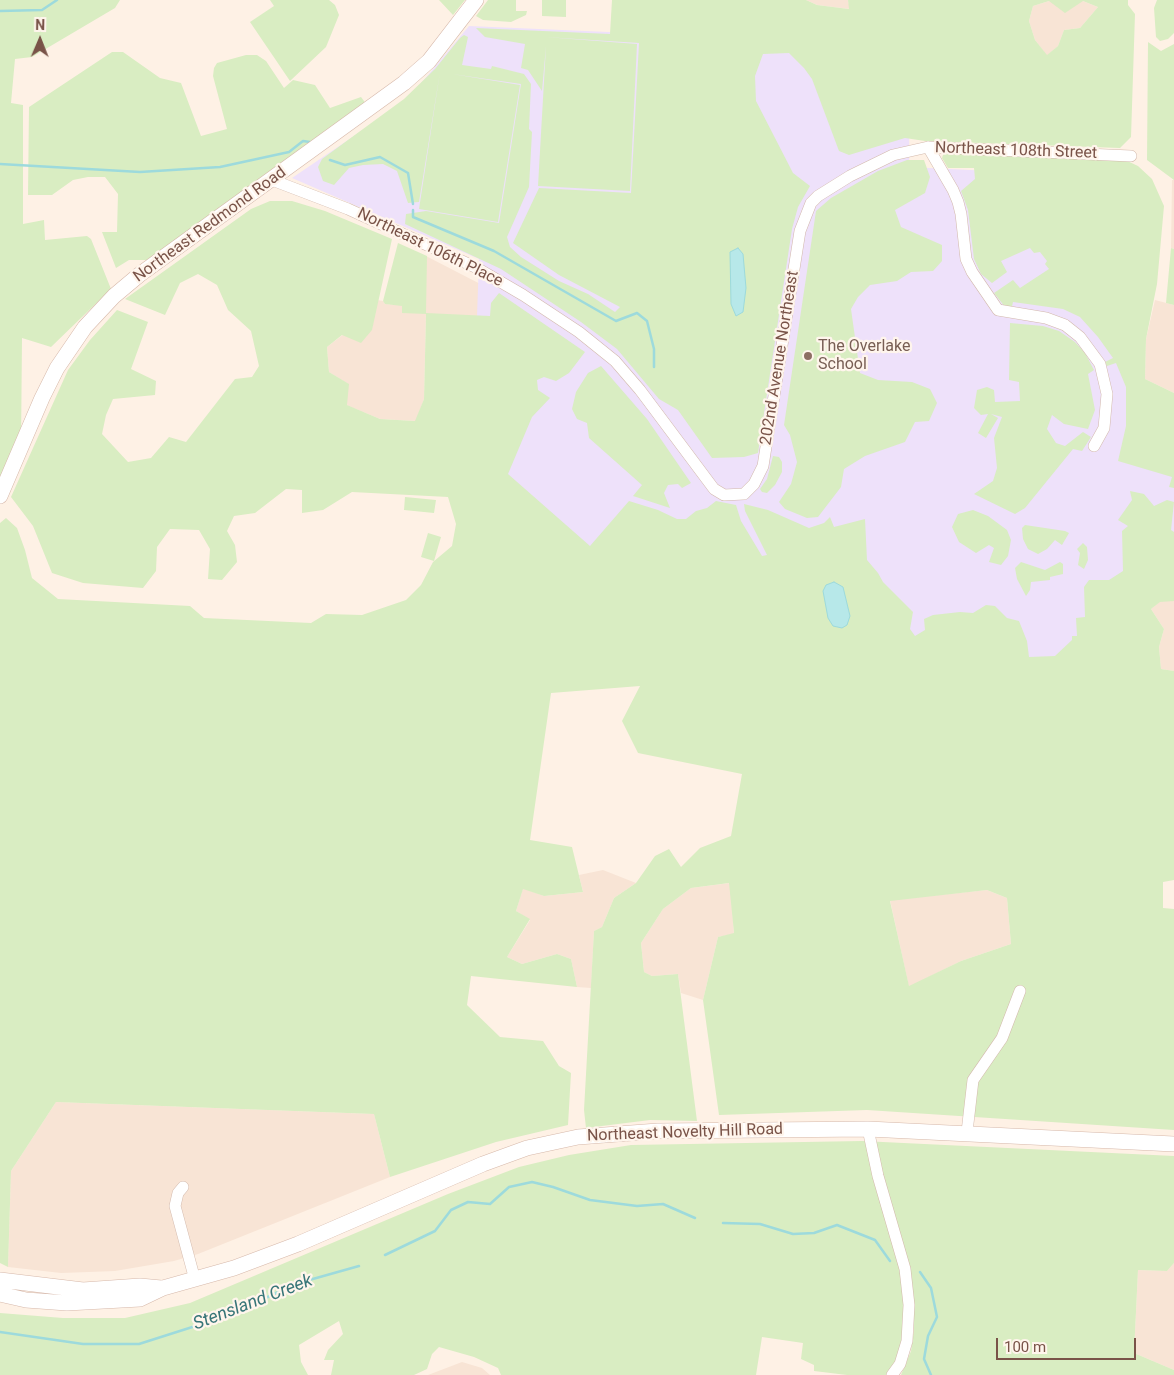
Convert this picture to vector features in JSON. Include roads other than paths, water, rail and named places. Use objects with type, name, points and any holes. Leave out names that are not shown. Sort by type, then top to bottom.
[{"type":"main road","name":"Northeast Redmond Road","points":[[0,496],[57,368],[85,327],[114,296],[139,275],[404,83],[429,61],[476,0]]},
{"type":"main road","name":"Northeast Novelty Hill Road","points":[[2,1295],[26,1300],[88,1303],[140,1299],[163,1288],[234,1268],[298,1244],[483,1164],[552,1142],[611,1133],[868,1129],[966,1132],[1174,1144]]},
{"type":"main road","name":"Northeast Novelty Hill Road","points":[[0,1280],[83,1290],[140,1286],[163,1288]]},
{"type":"street","name":"Northeast 108th Street","points":[[803,217],[810,203],[818,196],[850,176],[892,155],[928,147],[1131,156]]},
{"type":"street","points":[[928,147],[953,190],[961,214],[966,259],[972,272],[998,310],[1046,318],[1066,325],[1080,337],[1100,364],[1107,394],[1104,428],[1094,446]]},
{"type":"street","name":"Northeast 106th Place","points":[[272,180],[348,209],[475,267],[571,326],[615,361],[640,390],[714,489],[724,495],[744,494]]},
{"type":"street","name":"202nd Avenue Northeast","points":[[744,494],[754,484],[763,466],[803,217]]},
{"type":"street","points":[[966,1132],[973,1080],[1002,1038],[1020,991]]},
{"type":"street","points":[[868,1129],[878,1176],[904,1268],[909,1305],[907,1341],[900,1364],[892,1375]]},
{"type":"street","points":[[183,1187],[178,1193],[175,1206],[195,1280]]},
{"type":"water","points":[[738,248],[743,254],[746,288],[743,312],[736,316],[731,304],[730,252]]},
{"type":"water","points":[[834,582],[843,587],[850,616],[847,625],[842,628],[833,626],[828,618],[823,591],[826,585]]},
{"type":"waterway","points":[[0,11],[42,10],[57,0]]},
{"type":"waterway","points":[[0,164],[140,172],[220,167],[289,152],[303,141],[310,142]]},
{"type":"waterway","points":[[330,160],[345,165],[380,157],[408,173],[413,204]]},
{"type":"waterway","points":[[413,210],[413,217],[494,251],[616,321],[637,313],[647,321],[654,349],[654,367]]},
{"type":"waterway","name":"Stensland Creek","points":[[385,1255],[435,1231],[451,1210],[468,1202],[490,1204],[509,1187],[532,1182],[590,1200],[637,1206],[663,1204],[695,1218]]},
{"type":"waterway","name":"Stensland Creek","points":[[723,1223],[760,1224],[793,1234],[814,1233],[837,1225],[875,1240],[890,1261]]},
{"type":"waterway","name":"Stensland Creek","points":[[0,1332],[83,1344],[139,1344],[230,1315],[295,1284],[359,1266]]},
{"type":"waterway","name":"Stensland Creek","points":[[920,1272],[931,1288],[937,1317],[928,1336],[924,1359],[931,1375]]},
{"type":"place","name":"The Overlake School","points":[[808,356]]}]
